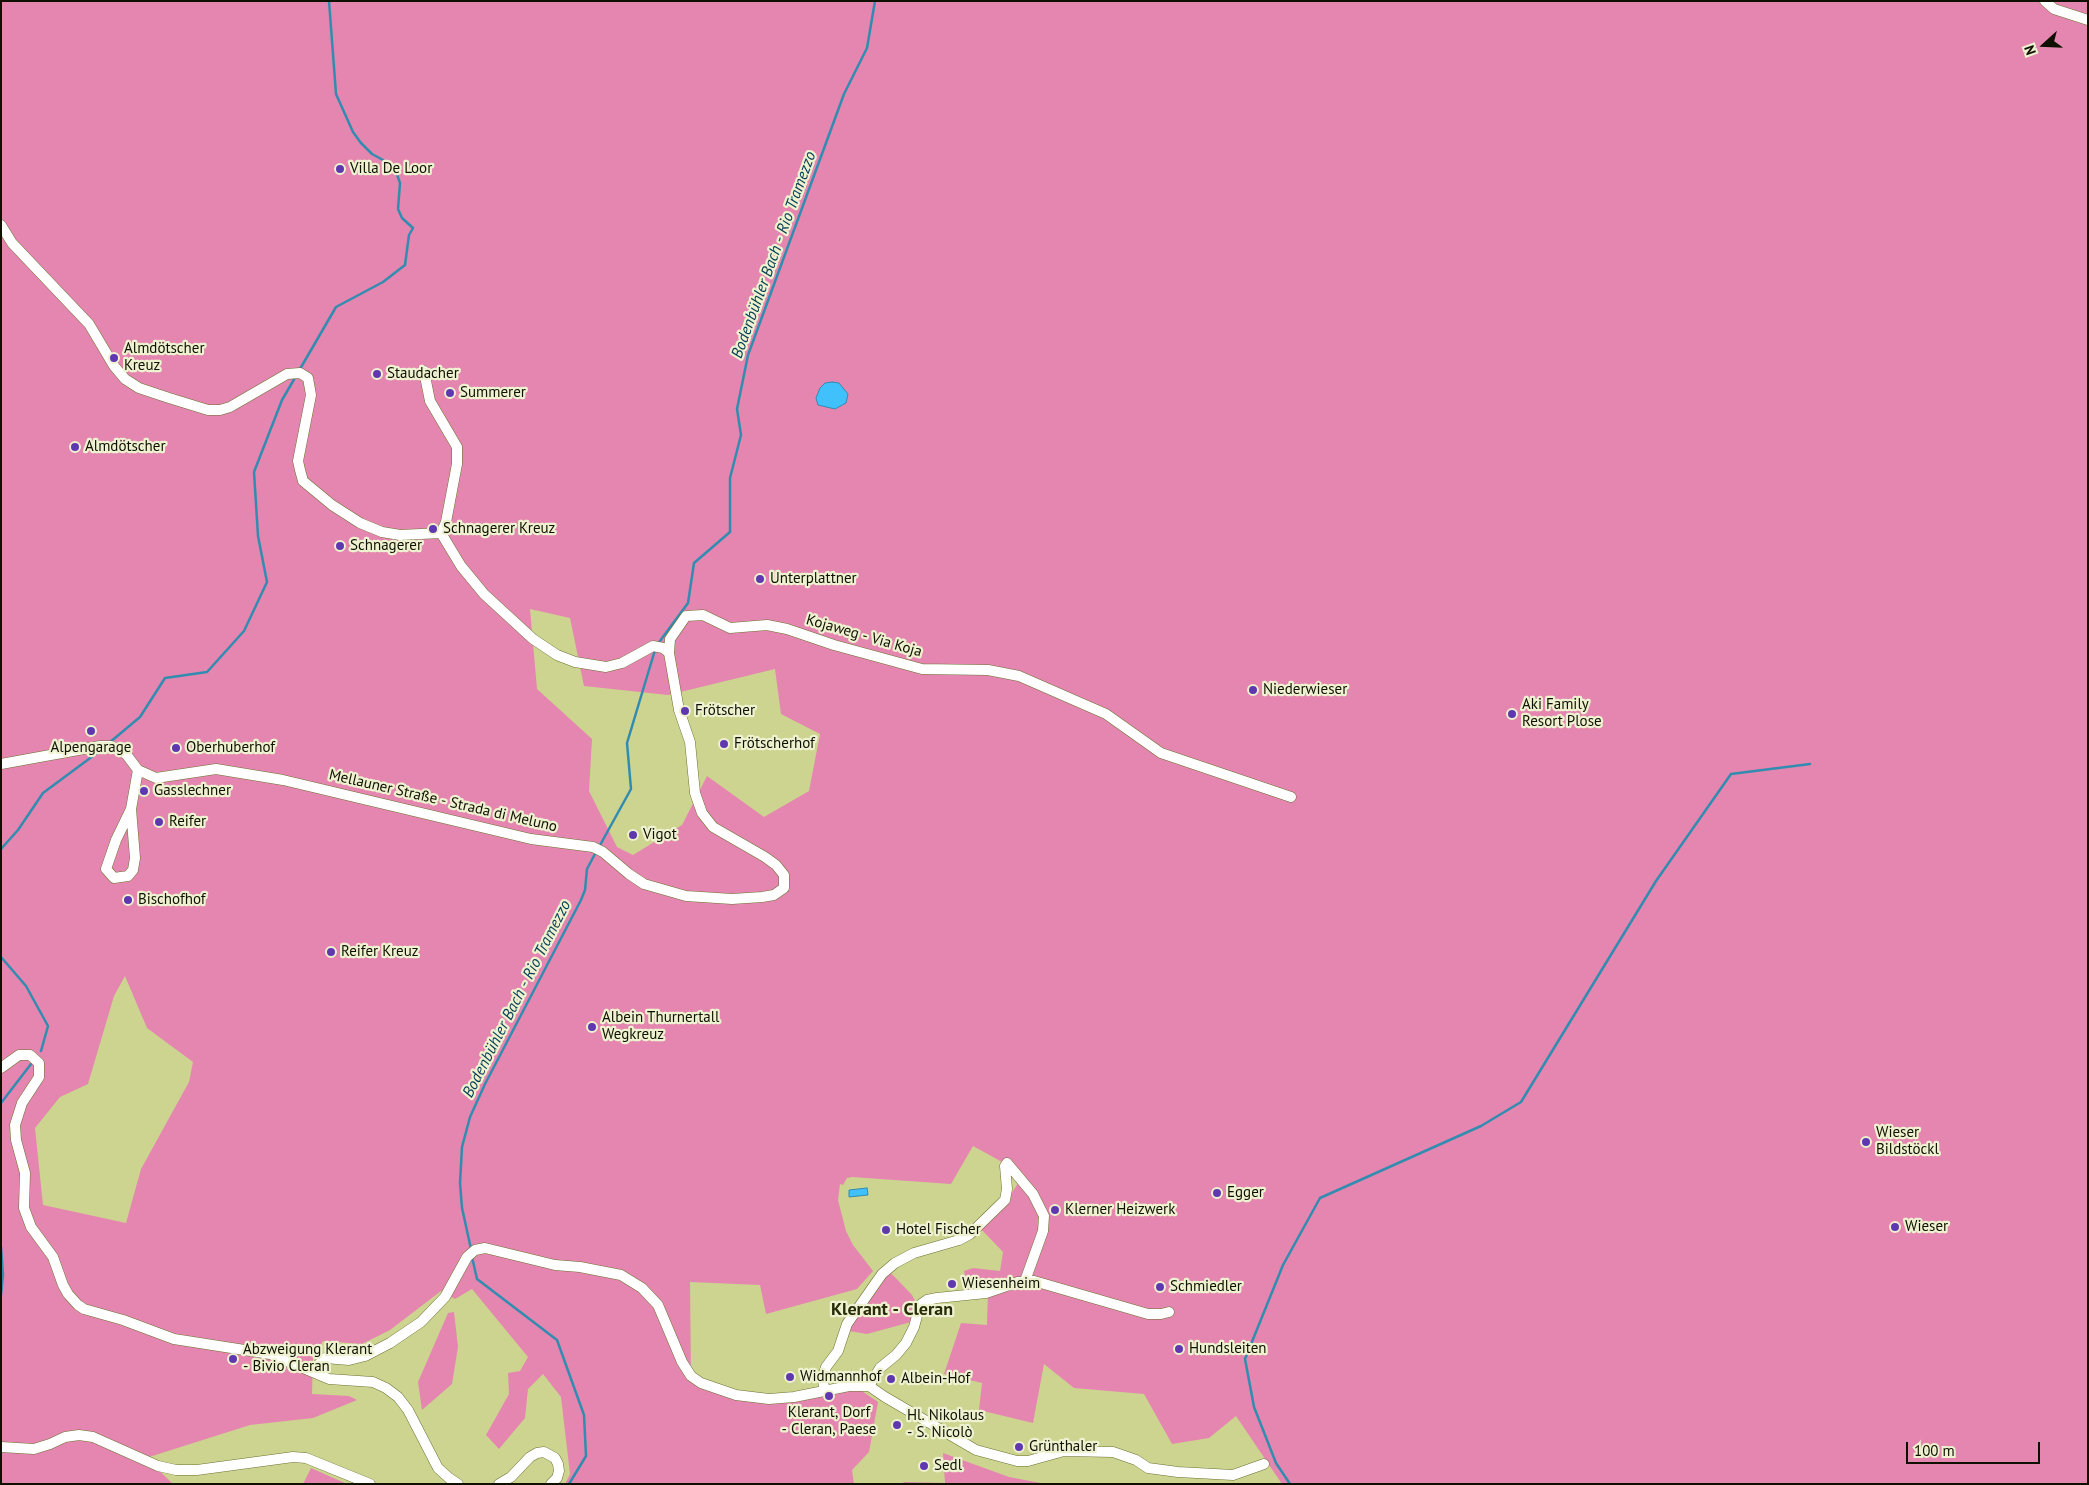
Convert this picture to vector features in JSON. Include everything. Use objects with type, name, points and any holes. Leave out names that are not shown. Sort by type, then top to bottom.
[{"type":"street","points":[[2045,1],[2054,9],[2088,20]]},
{"type":"street","points":[[1,225],[12,243],[89,324],[124,379],[139,388],[208,410],[220,410],[230,407],[295,373],[308,378],[311,396],[298,461],[303,481],[332,505],[360,522],[382,532],[400,535],[441,533]]},
{"type":"street","points":[[424,371],[430,401],[457,447],[457,464],[446,522],[441,533]]},
{"type":"street","points":[[441,533],[461,566],[484,594],[533,639],[557,655],[575,662],[606,666],[622,663],[662,649]]},
{"type":"street","name":"Kojaweg - Via Koja","points":[[662,649],[686,616],[703,615],[730,628],[767,625],[787,629],[834,646],[922,669],[988,670],[1019,676],[1106,714],[1161,753],[1291,797]]},
{"type":"street","name":"Mellauner Straße - Strada di Meluno","points":[[138,770],[156,778],[216,769],[284,780],[532,839],[593,847],[603,852],[644,884],[686,896],[762,898],[774,895],[784,888],[784,875],[776,865],[713,827],[702,813],[695,793],[690,742],[662,649]]},
{"type":"street","points":[[1,764],[100,746],[111,746],[126,754],[138,770],[131,810],[135,858],[133,870],[128,876],[114,878],[106,869],[116,840],[131,810]]},
{"type":"street","points":[[1,1068],[20,1055],[30,1055],[39,1063],[39,1077],[22,1103],[15,1125],[16,1140],[25,1173],[24,1208],[28,1222],[50,1252],[62,1285],[72,1299],[84,1309],[123,1320],[166,1337],[184,1342],[270,1354],[329,1379],[373,1382],[386,1388],[398,1397],[408,1410],[438,1468],[458,1484]]},
{"type":"street","points":[[824,1390],[823,1377],[826,1367],[838,1351],[847,1324],[882,1274],[895,1263],[914,1253],[959,1240],[970,1234],[1005,1200],[1007,1189],[1005,1166],[1007,1163],[1033,1194],[1044,1216],[1043,1231],[1024,1281]]},
{"type":"street","points":[[314,1372],[325,1358],[349,1360],[365,1356],[390,1343],[421,1322],[445,1298],[471,1253],[479,1248],[491,1248],[554,1265],[580,1267],[620,1275],[642,1288],[658,1305],[682,1362],[691,1376],[716,1390],[736,1395],[769,1399],[794,1397],[824,1390],[869,1386],[976,1450],[1005,1459],[1028,1461],[1064,1451],[1113,1452],[1136,1460],[1148,1468],[1178,1472],[1233,1475],[1264,1464]]},
{"type":"street","points":[[869,1386],[880,1368],[896,1355],[906,1343],[914,1327],[918,1308],[922,1303],[937,1298],[986,1293],[1024,1281],[1046,1283],[1148,1314],[1169,1312]]},
{"type":"street","points":[[3,1447],[34,1449],[66,1437],[79,1435],[93,1437],[158,1466],[176,1470],[197,1470],[293,1457],[306,1458],[370,1484]]},
{"type":"street","points":[[499,1484],[511,1477],[530,1457],[544,1452],[555,1458],[558,1464],[557,1478],[551,1484]]},
{"type":"shaded area","points":[[1,1],[2088,1],[2088,1484],[1282,1484],[1236,1416],[1209,1438],[1172,1444],[1144,1394],[1074,1388],[1044,1364],[1033,1423],[979,1410],[982,1383],[944,1374],[961,1323],[987,1325],[988,1289],[968,1291],[964,1271],[973,1268],[1000,1271],[1003,1252],[980,1228],[1006,1202],[1024,1174],[973,1146],[951,1184],[852,1177],[847,1178],[843,1185],[840,1184],[838,1200],[846,1231],[853,1245],[873,1271],[857,1289],[766,1314],[760,1285],[690,1282],[691,1376],[701,1383],[769,1399],[859,1389],[878,1402],[869,1452],[852,1470],[854,1484],[565,1484],[570,1474],[561,1397],[543,1374],[528,1389],[525,1418],[499,1449],[486,1435],[509,1394],[508,1373],[520,1371],[528,1357],[472,1289],[455,1299],[441,1291],[390,1330],[362,1344],[323,1341],[313,1359],[312,1394],[349,1396],[357,1400],[313,1418],[250,1425],[146,1458],[173,1484],[1,1484]],"holes":[[[530,609],[570,618],[584,686],[668,695],[775,669],[781,714],[820,734],[809,791],[764,817],[707,776],[682,825],[633,855],[617,847],[589,791],[592,739],[537,689]],[[125,976],[147,1028],[193,1062],[189,1082],[141,1169],[126,1223],[43,1205],[35,1128],[60,1097],[88,1084],[114,996]]]},
{"type":"shaded area","points":[[890,1272],[912,1295],[916,1303],[911,1322],[867,1334],[849,1331],[852,1323],[871,1295]]},
{"type":"shaded area","points":[[454,1312],[458,1347],[452,1384],[422,1410],[418,1382],[448,1313]]},
{"type":"shaded area","points":[[943,1453],[1009,1477],[1046,1484],[902,1484],[904,1482],[945,1483]]},
{"type":"shaded area","points":[[311,1468],[347,1484],[303,1484]]},
{"type":"water","points":[[825,383],[839,383],[848,394],[846,403],[835,409],[818,405],[816,398],[820,388]]},
{"type":"water","points":[[867,1188],[868,1195],[849,1197],[849,1190]]},
{"type":"waterway","points":[[300,369],[336,307],[383,282],[405,265],[409,235],[413,228],[402,218],[398,209],[400,183],[394,166],[372,154],[361,143],[353,132],[336,94],[329,1]]},
{"type":"waterway","name":"Bodenbühler Bach - Rio Tramezzo","points":[[657,645],[688,603],[694,563],[730,532],[730,478],[741,435],[737,409],[748,355],[844,94],[867,48],[875,1]]},
{"type":"waterway","points":[[109,743],[140,717],[165,678],[207,672],[244,631],[267,582],[258,536],[254,472],[282,400],[296,376]]},
{"type":"waterway","name":"Bodenbühler Bach - Rio Tramezzo","points":[[599,847],[631,789],[627,743],[655,650]]},
{"type":"waterway","points":[[1,849],[18,830],[43,793],[101,750]]},
{"type":"waterway","points":[[1290,1484],[1276,1463],[1254,1407],[1245,1359],[1283,1265],[1320,1198],[1481,1126],[1521,1102],[1656,881],[1731,774],[1810,764]]},
{"type":"waterway","name":"Bodenbühler Bach - Rio Tramezzo","points":[[471,1249],[462,1208],[460,1183],[462,1147],[470,1117],[485,1084],[581,900],[585,890],[587,869],[596,852]]},
{"type":"waterway","points":[[1,957],[26,986],[48,1026],[41,1051]]},
{"type":"waterway","points":[[1,1103],[31,1064]]},
{"type":"waterway","points":[[1,1247],[3,1275],[1,1295]]},
{"type":"waterway","name":"Bodenbühler Bach - Rio Tramezzo","points":[[472,1257],[477,1279],[557,1340],[584,1415],[586,1456],[569,1484]]},
{"type":"place","name":"Villa De Loor","points":[[340,169]]},
{"type":"place","name":"Almdötscher Kreuz","points":[[114,358]]},
{"type":"place","name":"Staudacher","points":[[377,374]]},
{"type":"place","name":"Summerer","points":[[450,393]]},
{"type":"place","name":"Almdötscher","points":[[75,447]]},
{"type":"place","name":"Schnagerer Kreuz","points":[[433,529]]},
{"type":"place","name":"Schnagerer","points":[[340,546]]},
{"type":"place","name":"Unterplattner","points":[[760,579]]},
{"type":"place","name":"Niederwieser","points":[[1253,690]]},
{"type":"place","name":"Frötscher","points":[[685,711]]},
{"type":"place","name":"Aki Family Resort Plose","points":[[1512,714]]},
{"type":"place","name":"Alpengarage","points":[[91,731]]},
{"type":"place","name":"Frötscherhof","points":[[724,744]]},
{"type":"place","name":"Oberhuberhof","points":[[176,748]]},
{"type":"place","name":"Gasslechner","points":[[144,791]]},
{"type":"place","name":"Reifer","points":[[159,822]]},
{"type":"place","name":"Vigot","points":[[633,835]]},
{"type":"place","name":"Bischofhof","points":[[128,900]]},
{"type":"place","name":"Reifer Kreuz","points":[[331,952]]},
{"type":"place","name":"Albein Thurnertall Wegkreuz","points":[[592,1027]]},
{"type":"place","name":"Wieser Bildstöckl","points":[[1866,1142]]},
{"type":"place","name":"Egger","points":[[1217,1193]]},
{"type":"place","name":"Klerner Heizwerk","points":[[1055,1210]]},
{"type":"place","name":"Wieser","points":[[1895,1227]]},
{"type":"place","name":"Hotel Fischer","points":[[886,1230]]},
{"type":"place","name":"Wiesenheim","points":[[952,1284]]},
{"type":"place","name":"Schmiedler","points":[[1160,1287]]},
{"type":"place","name":"Hundsleiten","points":[[1179,1349]]},
{"type":"place","name":"Abzweigung Klerant - Bivio Cleran","points":[[233,1359]]},
{"type":"place","name":"Widmannhof","points":[[790,1377]]},
{"type":"place","name":"Albein-Hof","points":[[891,1379]]},
{"type":"place","name":"Klerant, Dorf - Cleran, Paese","points":[[829,1396]]},
{"type":"place","name":"Hl. Nikolaus - S. Nicolò","points":[[897,1425]]},
{"type":"place","name":"Grünthaler","points":[[1019,1447]]},
{"type":"place","name":"Sedl","points":[[924,1466]]},
{"type":"district","name":"Klerant - Cleran","points":[[892,1310]]}]
